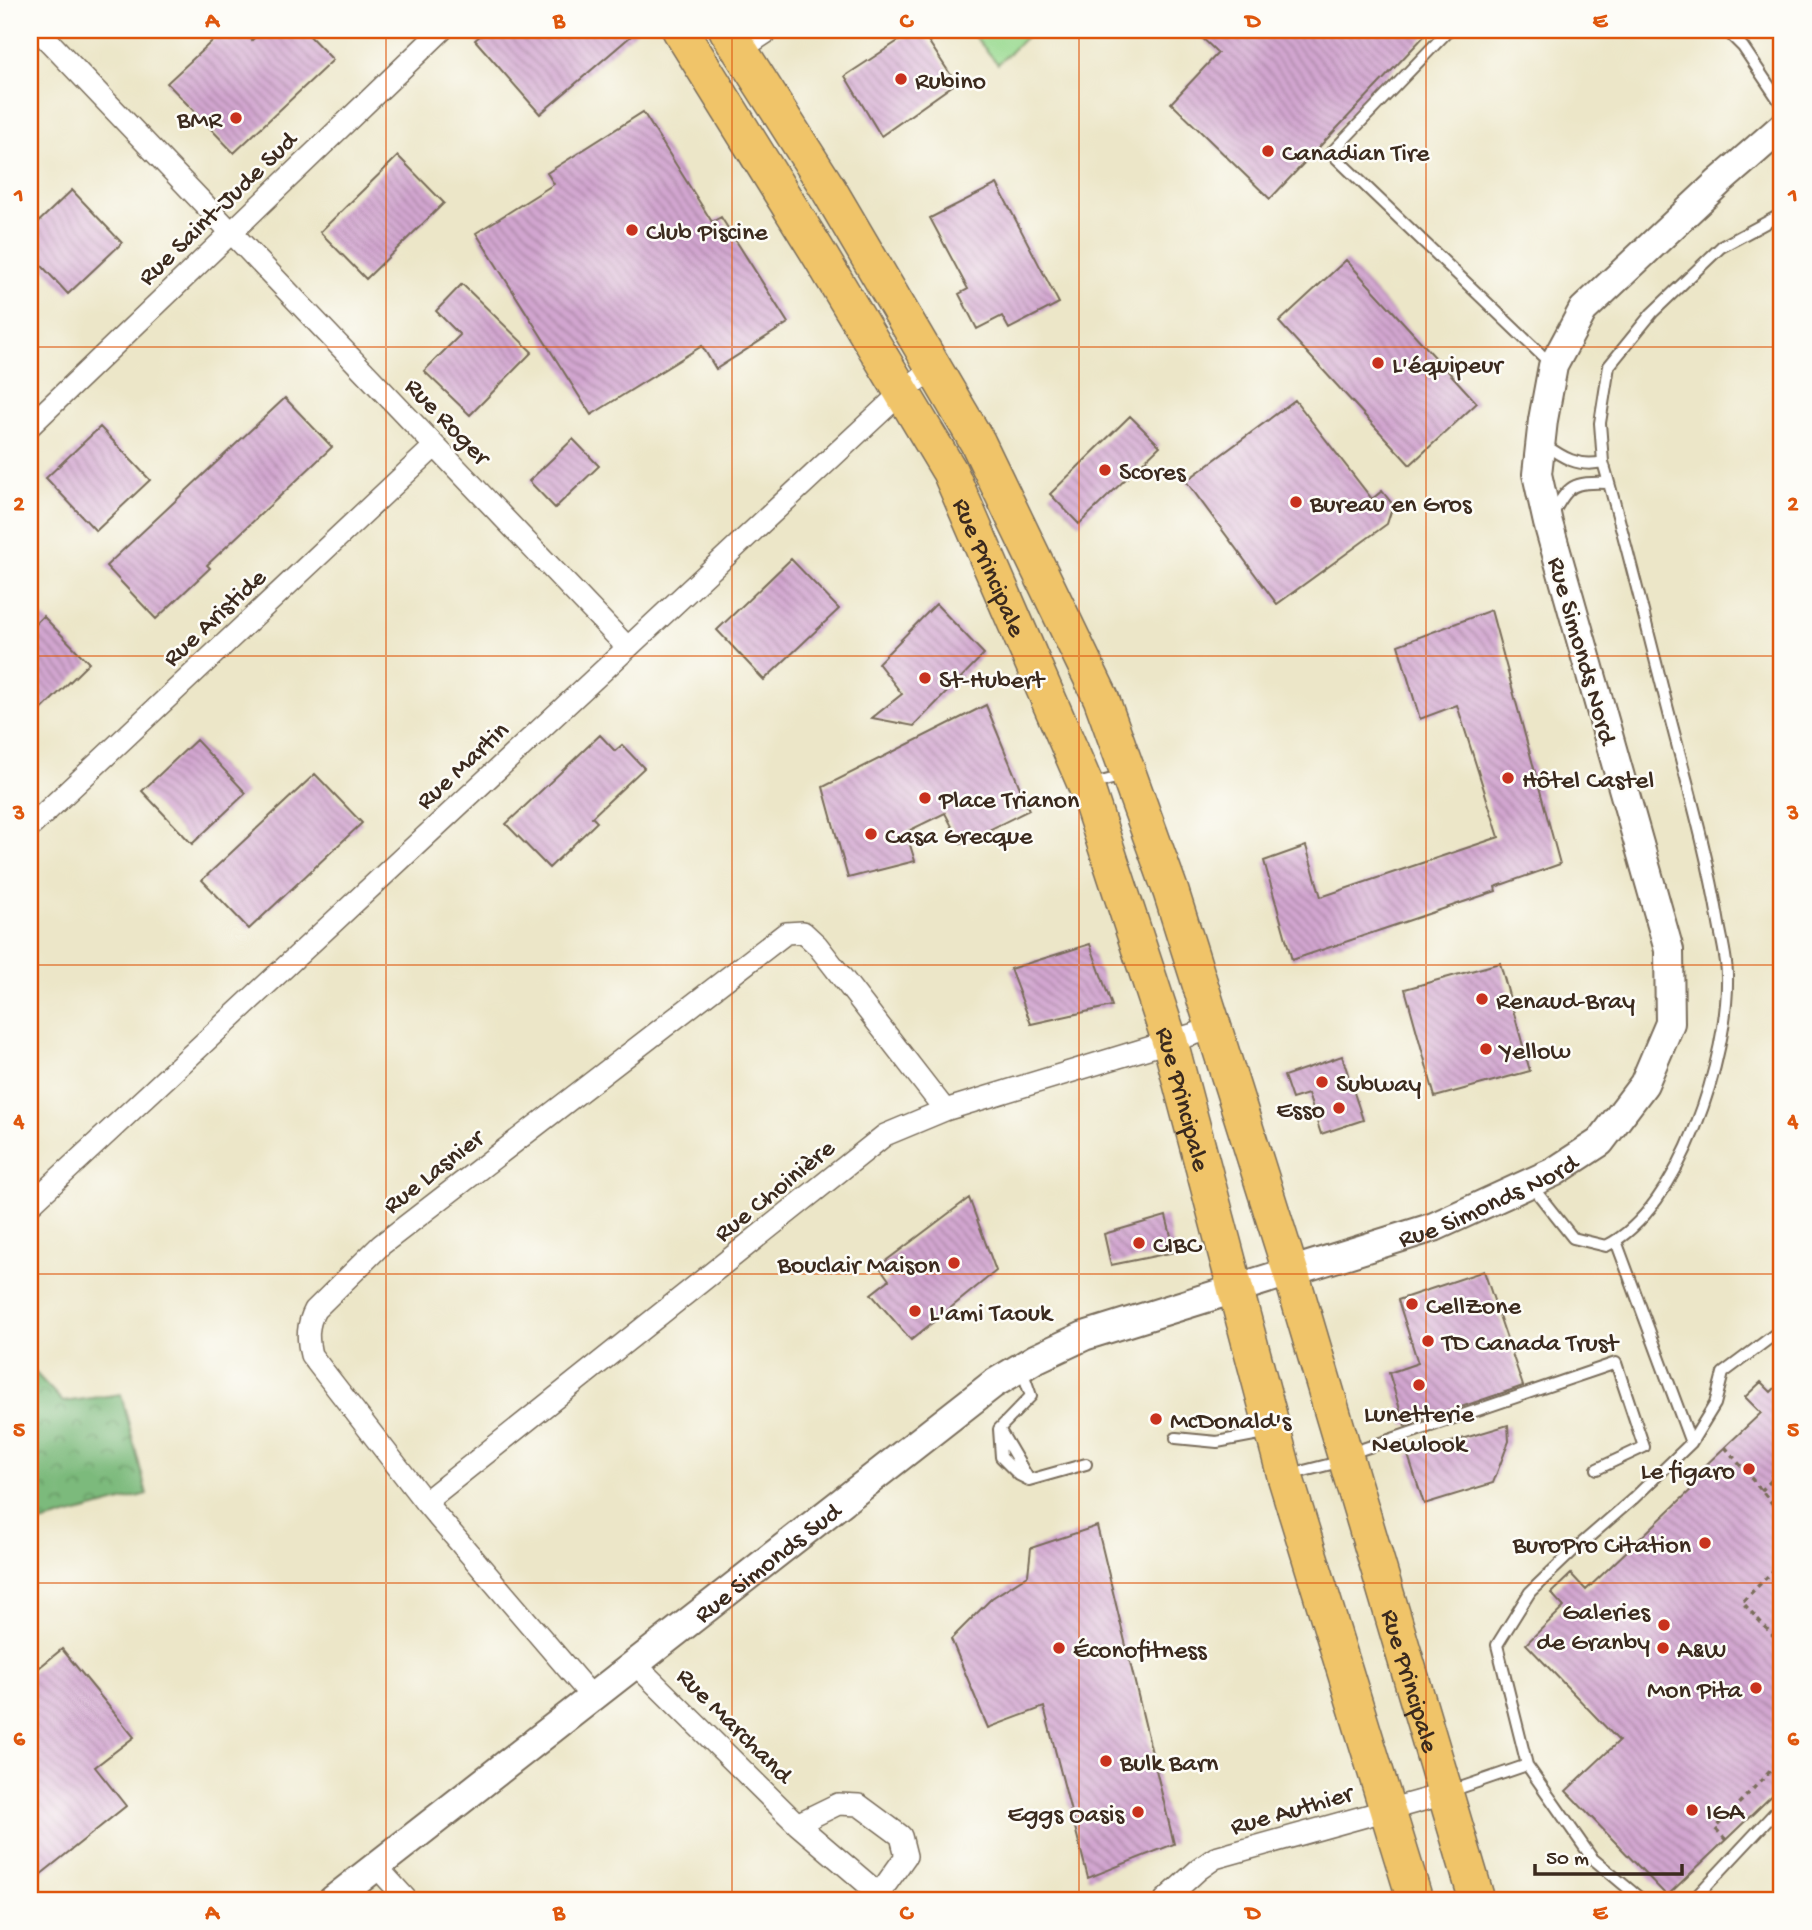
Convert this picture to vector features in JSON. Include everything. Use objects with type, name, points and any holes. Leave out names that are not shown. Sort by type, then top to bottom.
[{"type":"main road","name":"Rue Principale","points":[[680,30],[950,472],[1086,786],[1170,1042],[1285,1476],[1415,1900]]},
{"type":"main road","name":"Rue Principale","points":[[734,40],[829,190],[978,443],[1101,698],[1171,892],[1291,1273],[1477,1900]]},
{"type":"street","name":"Rue Roger","points":[[38,30],[627,647]]},
{"type":"street","name":"Rue Saint-Jude Sud","points":[[30,426],[442,30]]},
{"type":"street","points":[[734,40],[770,30]]},
{"type":"street","name":"Rue Simonds Nord","points":[[1235,1289],[1434,1227],[1554,1172],[1600,1142],[1644,1084],[1670,1023],[1669,950],[1548,523],[1537,474],[1541,442],[1553,366],[1583,310],[1719,182],[1782,127]]},
{"type":"street","name":"Rue Martin","points":[[30,1205],[902,391],[933,368]]},
{"type":"street","name":"Rue Aristide","points":[[30,827],[435,446]]},
{"type":"street","name":"Rue Lasnier","points":[[592,1698],[425,1502],[311,1355],[308,1343],[309,1321],[315,1310],[381,1245],[786,933],[803,932],[817,945],[945,1110]]},
{"type":"street","name":"Rue Choinière","points":[[425,1502],[885,1135],[945,1110],[1214,1028]]},
{"type":"street","name":"Rue Simonds Sud","points":[[332,1900],[993,1384],[1084,1336],[1235,1289]]},
{"type":"street","name":"Rue Marchand","points":[[635,1664],[797,1824],[876,1897],[906,1856],[901,1836],[859,1805],[838,1804],[797,1824]]},
{"type":"street","name":"Rue Authier","points":[[1165,1900],[1215,1858],[1445,1794]]},
{"type":"street","points":[[376,1866],[407,1900]]},
{"type":"lane","points":[[1449,30],[1331,153],[1553,366]]},
{"type":"lane","points":[[1726,30],[1744,47],[1782,105]]},
{"type":"lane","points":[[1529,1183],[1573,1238],[1606,1247],[1616,1241],[1648,1210],[1686,1151],[1707,1094],[1723,1031],[1727,976],[1710,866],[1608,483],[1603,462],[1600,423],[1609,366],[1652,313],[1721,247],[1782,214]]},
{"type":"lane","points":[[1541,442],[1563,458],[1587,466],[1603,462]]},
{"type":"lane","points":[[1548,523],[1564,492],[1581,482],[1608,483]]},
{"type":"lane","points":[[1086,786],[1128,774]]},
{"type":"lane","points":[[1616,1241],[1691,1443]]},
{"type":"lane","points":[[1642,1900],[1592,1858],[1527,1765],[1497,1645],[1530,1592],[1634,1499],[1691,1443],[1715,1404],[1723,1373],[1782,1329]]},
{"type":"lane","points":[[1285,1476],[1616,1363],[1644,1447],[1597,1469]]},
{"type":"lane","points":[[1021,1368],[1031,1396],[999,1429],[1001,1457],[1019,1475],[1029,1480],[1086,1464]]},
{"type":"lane","points":[[1176,1438],[1217,1442],[1273,1431]]},
{"type":"lane","points":[[1445,1794],[1527,1765]]},
{"type":"lane","points":[[1693,1900],[1782,1805]]},
{"type":"path","points":[[1725,1447],[1782,1515]]},
{"type":"path","points":[[1761,1491],[1775,1477],[1767,1471]]},
{"type":"path","points":[[1782,1562],[1742,1602],[1782,1645]]},
{"type":"path","points":[[1726,1840],[1715,1828],[1782,1759]]},
{"type":"green space","points":[[969,30],[1033,30],[998,64]]},
{"type":"green space","points":[[30,1367],[63,1402],[121,1394],[147,1494],[30,1526]]},
{"type":"building","name":"BMR","points":[[224,30],[243,30],[252,40],[263,30],[304,30],[333,60],[234,153],[167,83]]},
{"type":"building","points":[[487,30],[638,30],[540,114],[475,40]]},
{"type":"building","name":"Rubino","points":[[915,30],[921,30],[956,83],[881,136],[845,76]]},
{"type":"building","name":"Canadian Tire","points":[[1194,30],[1430,30],[1270,199],[1171,103],[1218,53]]},
{"type":"building","points":[[643,112],[712,222],[721,217],[788,323],[716,369],[702,346],[591,415],[476,233],[554,184],[547,173]]},
{"type":"building","points":[[398,156],[444,203],[366,279],[320,232]]},
{"type":"building","points":[[997,184],[1059,303],[1009,329],[1002,316],[977,329],[959,294],[968,289],[930,218]]},
{"type":"building","points":[[72,190],[122,243],[68,294],[30,253],[30,230]]},
{"type":"building","name":"L'équipeur","points":[[1346,260],[1477,403],[1410,465],[1279,322]]},
{"type":"building","points":[[462,284],[532,352],[470,415],[424,371],[460,335],[436,311]]},
{"type":"building","points":[[285,398],[332,447],[207,565],[210,568],[156,619],[106,566]]},
{"type":"building","name":"Bureau en Gros","points":[[1295,400],[1372,499],[1382,491],[1393,505],[1387,524],[1277,604],[1186,481]]},
{"type":"building","name":"Scores","points":[[1130,416],[1160,446],[1079,524],[1050,494]]},
{"type":"building","points":[[100,427],[150,480],[96,531],[46,478]]},
{"type":"building","points":[[573,439],[599,466],[555,508],[529,481]]},
{"type":"building","points":[[791,559],[839,609],[764,680],[717,630]]},
{"type":"building","name":"St-Hubert","points":[[936,604],[984,654],[914,726],[872,718],[902,694],[878,663]]},
{"type":"building","name":"Hôtel Castel","points":[[1491,610],[1560,864],[1495,887],[1496,891],[1292,960],[1264,861],[1306,846],[1321,897],[1499,837],[1457,705],[1420,719],[1398,645]]},
{"type":"building","points":[[43,616],[89,663],[30,721],[30,629]]},
{"type":"building","name":"Place Trianon","points":[[986,705],[1029,810],[961,844],[945,813],[906,832],[915,861],[848,878],[823,787]]},
{"type":"building","points":[[600,735],[615,751],[622,745],[644,768],[592,817],[597,822],[549,868],[506,824]]},
{"type":"building","points":[[196,740],[246,793],[192,844],[142,791]]},
{"type":"building","points":[[315,774],[362,823],[249,929],[202,880]]},
{"type":"building","points":[[1090,944],[1112,1006],[1031,1024],[1010,969]]},
{"type":"building","points":[[1500,963],[1530,1071],[1435,1097],[1405,989]]},
{"type":"building","points":[[1342,1056],[1363,1120],[1321,1134],[1308,1094],[1292,1099],[1284,1076]]},
{"type":"building","points":[[969,1198],[996,1271],[911,1340],[871,1294],[889,1280],[879,1266]]},
{"type":"building","name":"CIBC","points":[[1166,1216],[1175,1252],[1111,1265],[1104,1234]]},
{"type":"building","points":[[1484,1271],[1523,1386],[1405,1426],[1389,1373],[1418,1363],[1398,1300]]},
{"type":"building","name":"Galeries de Granby","points":[[1782,1381],[1782,1786],[1667,1896],[1566,1791],[1619,1741],[1526,1644],[1564,1607],[1551,1593],[1571,1574],[1586,1590],[1694,1487],[1689,1481],[1761,1413],[1745,1397],[1761,1382],[1771,1392]]},
{"type":"building","points":[[1508,1425],[1509,1441],[1493,1483],[1424,1504],[1408,1455]]},
{"type":"building","points":[[1097,1526],[1174,1844],[1088,1878],[1044,1707],[988,1728],[951,1639],[992,1598],[1028,1575],[1031,1548]]},
{"type":"building","points":[[62,1649],[134,1737],[95,1767],[126,1806],[30,1883],[30,1675]]},
{"type":"place","name":"Rubino","points":[[901,79]]},
{"type":"place","name":"BMR","points":[[236,118]]},
{"type":"place","name":"Canadian Tire","points":[[1268,151]]},
{"type":"place","name":"Club Piscine","points":[[632,230]]},
{"type":"place","name":"L'équipeur","points":[[1378,363]]},
{"type":"place","name":"Scores","points":[[1105,470]]},
{"type":"place","name":"Bureau en Gros","points":[[1296,502]]},
{"type":"place","name":"St-Hubert","points":[[925,678]]},
{"type":"place","name":"Hôtel Castel","points":[[1508,778]]},
{"type":"place","name":"Place Trianon","points":[[925,798]]},
{"type":"place","name":"Casa Grecque","points":[[871,834]]},
{"type":"place","name":"Renaud-Bray","points":[[1482,999]]},
{"type":"place","name":"Yellow","points":[[1486,1049]]},
{"type":"place","name":"Subway","points":[[1322,1082]]},
{"type":"place","name":"Esso","points":[[1339,1108]]},
{"type":"place","name":"CIBC","points":[[1139,1243]]},
{"type":"place","name":"Bouclair Maison","points":[[954,1263]]},
{"type":"place","name":"CellZone","points":[[1412,1304]]},
{"type":"place","name":"L'ami Taouk","points":[[915,1311]]},
{"type":"place","name":"TD Canada Trust","points":[[1428,1341]]},
{"type":"place","name":"Lunetterie Newlook","points":[[1419,1385]]},
{"type":"place","name":"McDonald's","points":[[1156,1419]]},
{"type":"place","name":"Le figaro","points":[[1749,1469]]},
{"type":"place","name":"BuroPro Citation","points":[[1705,1543]]},
{"type":"place","name":"Galeries de Granby","points":[[1664,1625]]},
{"type":"place","name":"Éconofitness","points":[[1059,1648]]},
{"type":"place","name":"A&W","points":[[1663,1648]]},
{"type":"place","name":"Mon Pita","points":[[1756,1688]]},
{"type":"place","name":"Bulk Barn","points":[[1106,1761]]},
{"type":"place","name":"IGA","points":[[1692,1810]]},
{"type":"place","name":"Eggs Oasis","points":[[1138,1812]]}]
